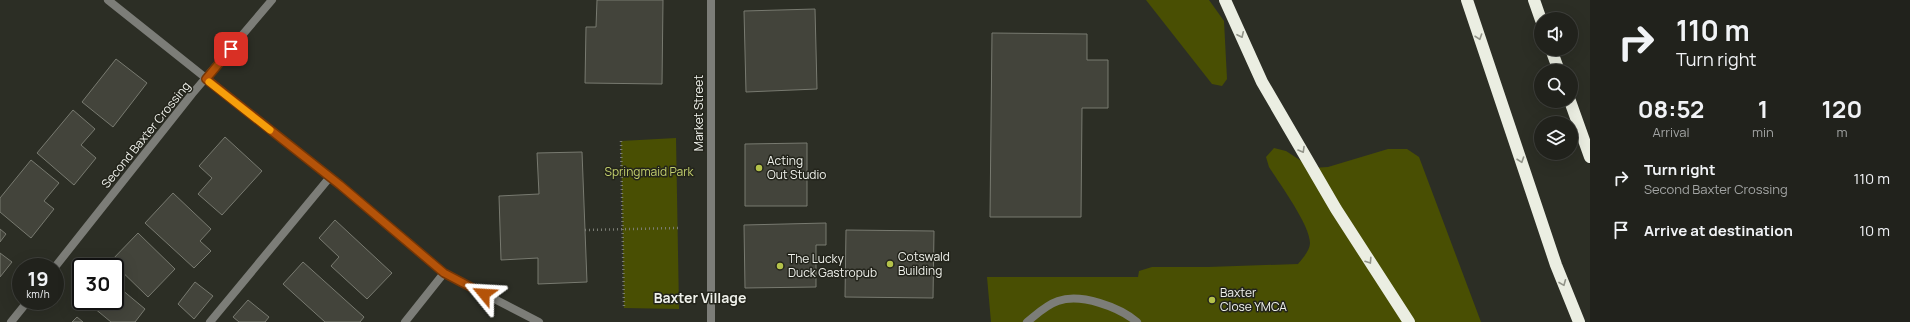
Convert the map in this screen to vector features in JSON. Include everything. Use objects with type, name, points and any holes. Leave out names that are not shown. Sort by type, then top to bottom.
[{"type":"highway","points":[[1225,0],[1262,82],[1336,209],[1409,322]]},
{"type":"highway","points":[[1467,0],[1556,265],[1579,322]]},
{"type":"highway","points":[[1534,0],[1538,12]]},
{"type":"highway","points":[[1572,108],[1590,158]]},
{"type":"street","points":[[108,0],[330,177],[444,273],[539,322]]},
{"type":"street","name":"Second Baxter Crossing","points":[[62,258],[192,94],[272,0]]},
{"type":"street","name":"Market Street","points":[[711,0],[711,322]]},
{"type":"street","points":[[210,322],[330,177]]},
{"type":"street","points":[[405,322],[444,273]]},
{"type":"street","points":[[1027,322],[1047,306],[1064,299],[1097,302],[1129,316],[1137,322]]},
{"type":"street","points":[[11,322],[21,310]]},
{"type":"path","points":[[621,141],[624,308]]},
{"type":"path","points":[[585,230],[678,228]]},
{"type":"green space","points":[[1146,0],[1209,0],[1224,21],[1227,79],[1222,86],[1212,84]]},
{"type":"green space","name":"Springmaid Park","points":[[676,138],[679,309],[624,308],[621,141]]},
{"type":"green space","points":[[1274,148],[1286,151],[1312,168],[1328,167],[1388,149],[1407,149],[1419,157],[1481,322],[991,322],[987,277],[1138,277],[1139,271],[1152,267],[1298,264],[1309,248],[1309,235],[1300,215],[1269,167],[1266,157]]},
{"type":"building","points":[[597,0],[663,0],[662,84],[585,83],[586,27],[596,27]]},
{"type":"building","points":[[815,9],[817,89],[746,92],[744,11]]},
{"type":"building","points":[[992,33],[1087,34],[1087,60],[1108,60],[1108,108],[1082,108],[1081,217],[990,217]]},
{"type":"building","points":[[116,59],[147,83],[113,127],[82,102]]},
{"type":"building","points":[[73,110],[95,129],[81,145],[96,158],[74,185],[37,153]]},
{"type":"building","points":[[225,137],[262,171],[222,215],[198,194],[212,178],[199,166]]},
{"type":"building","points":[[807,143],[807,206],[745,206],[745,144]]},
{"type":"building","points":[[582,152],[587,282],[538,284],[538,258],[501,260],[499,196],[539,194],[537,153]]},
{"type":"building","points":[[31,160],[59,183],[44,201],[54,209],[31,238],[0,212],[0,198]]},
{"type":"building","points":[[173,193],[211,229],[200,241],[211,251],[194,268],[145,223]]},
{"type":"building","points":[[335,220],[392,273],[367,299],[331,266],[339,257],[319,238]]},
{"type":"building","name":"The Lucky Duck Gastropub","points":[[826,223],[826,245],[816,245],[816,287],[745,288],[744,225]]},
{"type":"building","points":[[0,229],[6,234],[0,242]]},
{"type":"building","name":"Cotswald Building","points":[[846,230],[934,231],[933,298],[845,297]]},
{"type":"building","points":[[138,233],[175,269],[148,297],[124,274],[124,258],[114,258]]},
{"type":"building","points":[[0,253],[12,262],[0,277]]},
{"type":"building","points":[[303,262],[364,317],[360,322],[325,322],[283,284]]},
{"type":"building","points":[[195,282],[213,296],[194,319],[178,304]]},
{"type":"building","points":[[124,292],[145,309],[135,322],[111,322],[96,310],[124,310]]},
{"type":"building","points":[[248,300],[269,317],[265,322],[239,322],[233,317]]},
{"type":"building","points":[[77,317],[83,322],[72,322]]},
{"type":"slow traffic","points":[[209,82],[270,130]]},
{"type":"place","name":"Acting Out Studio","points":[[759,168]]},
{"type":"place","name":"Cotswald Building","points":[[890,264]]},
{"type":"place","name":"The Lucky Duck Gastropub","points":[[780,266]]},
{"type":"place","name":"Baxter Close YMCA","points":[[1212,300]]},
{"type":"district","name":"Baxter Village","points":[[700,298]]},
{"type":"route","points":[[231,49],[206,79],[340,185],[444,273],[484,294]]}]
